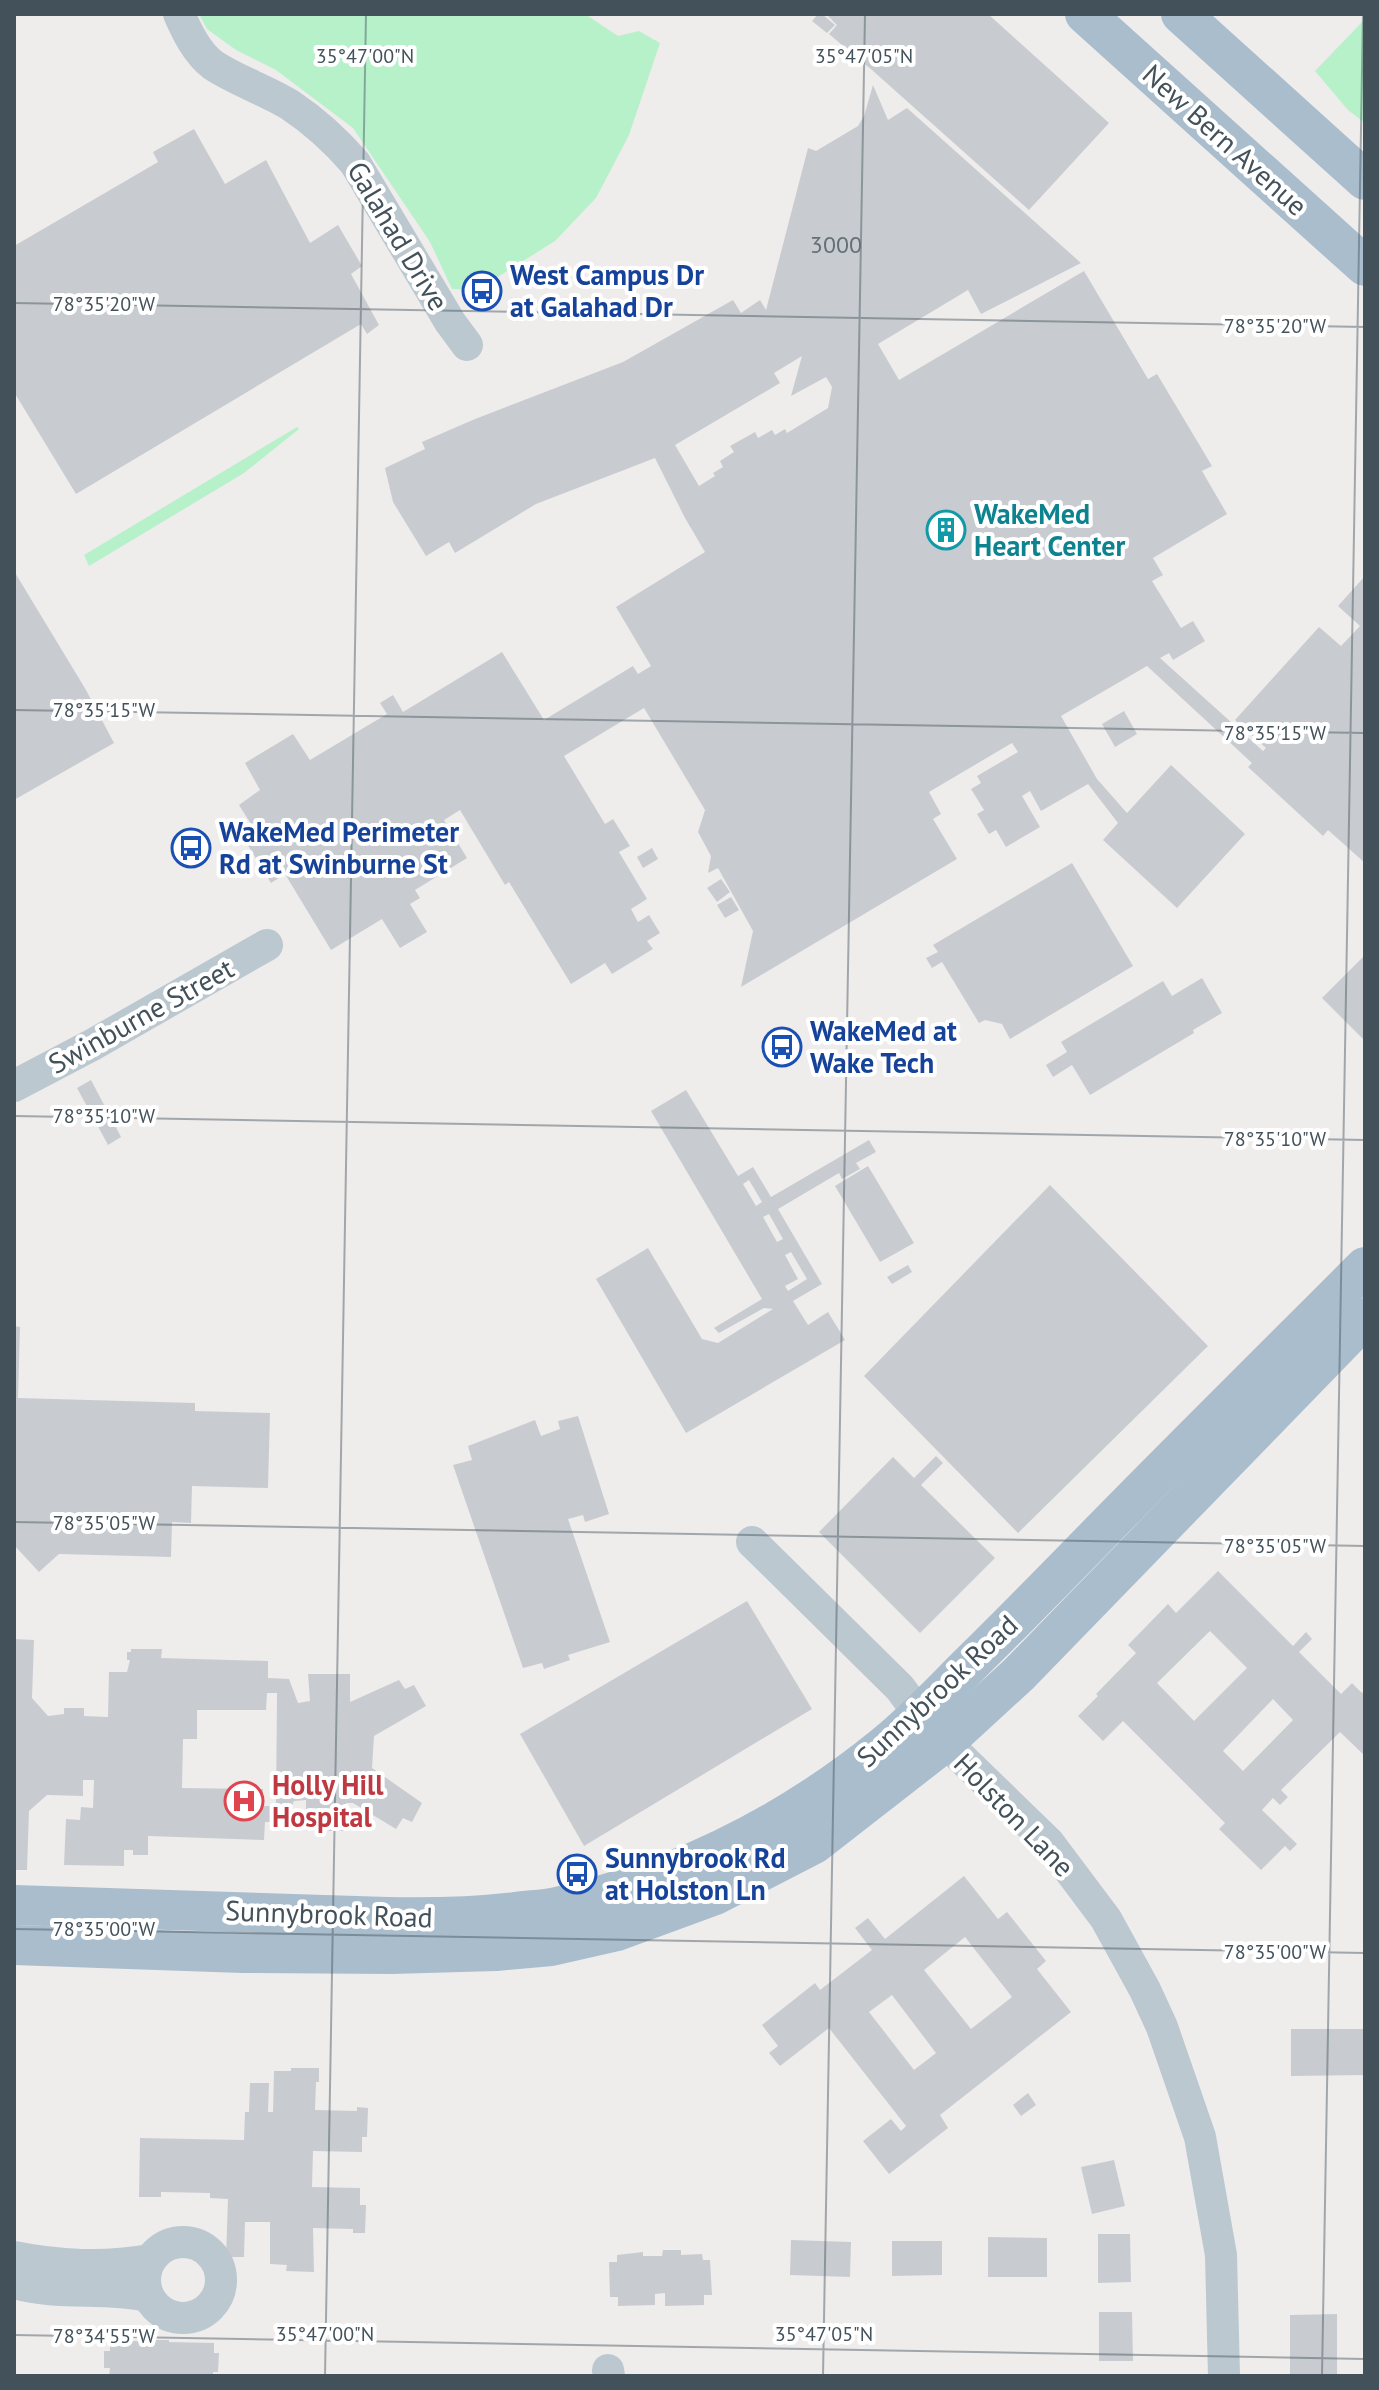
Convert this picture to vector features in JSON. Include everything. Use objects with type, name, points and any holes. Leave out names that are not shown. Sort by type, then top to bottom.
[{"type":"main road","name":"New Bern Avenue","points":[[1085,14],[1365,266]]},
{"type":"main road","points":[[1181,14],[1365,180]]},
{"type":"main road","name":"Sunnybrook Road","points":[[14,1945],[243,1953],[496,1951],[551,1946],[617,1931],[715,1895],[814,1844],[932,1728],[1268,1364],[1365,1267]]},
{"type":"main road","name":"Sunnybrook Road","points":[[14,1905],[440,1918],[555,1907],[681,1869],[782,1817],[885,1745],[932,1728],[1019,1674],[1365,1318]]},
{"type":"main road","points":[[1254,1430],[1247,1410],[1268,1364]]},
{"type":"street","name":"Galahad Drive","points":[[179,14],[188,36],[212,64],[289,105],[322,129],[355,163],[450,322],[467,345]]},
{"type":"street","name":"Swinburne Street","points":[[14,1086],[267,945]]},
{"type":"street","name":"Holston Lane","points":[[752,1542],[900,1688],[932,1728],[1049,1843],[1106,1919],[1162,2027],[1200,2137],[1221,2255],[1224,2376]]},
{"type":"street","points":[[170,2243],[196,2243],[216,2259],[221,2272],[219,2295],[206,2311],[186,2318],[164,2313],[148,2296],[145,2272],[150,2260],[158,2250],[170,2243]]},
{"type":"street","points":[[14,2257],[61,2263],[129,2264],[150,2260]]},
{"type":"street","points":[[14,2283],[37,2290],[127,2291],[148,2296]]},
{"type":"green space","points":[[199,14],[585,14],[618,36],[639,31],[660,43],[629,135],[596,198],[555,241],[477,290],[452,289],[430,242],[353,128],[276,70],[236,50],[207,29]]},
{"type":"green space","points":[[1365,19],[1365,123],[1348,110],[1315,71]]},
{"type":"green space","points":[[297,427],[299,429],[244,473],[89,566],[84,555]]},
{"type":"building","points":[[818,14],[835,25],[827,33],[812,21]]},
{"type":"building","points":[[826,14],[988,14],[1109,123],[1029,210],[829,34],[837,25]]},
{"type":"building","name":"WakeMed Heart Center","points":[[873,85],[888,120],[907,108],[1081,263],[981,314],[968,290],[878,344],[899,380],[1084,271],[1148,379],[1157,374],[1212,466],[1202,471],[1227,514],[1153,558],[1163,575],[1152,581],[1181,628],[1193,621],[1205,641],[1173,660],[1169,653],[1160,658],[1263,751],[1266,748],[1235,720],[1319,627],[1341,646],[1360,626],[1338,606],[1365,576],[1365,863],[1328,830],[1323,836],[1248,767],[1252,763],[1147,666],[1061,716],[1097,779],[1127,813],[1171,765],[1245,834],[1177,908],[1103,840],[1118,823],[1088,784],[1041,811],[1030,791],[1022,796],[1040,827],[1006,847],[996,830],[989,834],[977,814],[984,810],[971,789],[981,783],[977,776],[1018,752],[1012,743],[929,792],[941,814],[933,819],[957,859],[741,987],[753,931],[718,868],[708,873],[711,856],[698,832],[705,810],[644,708],[564,756],[605,824],[613,819],[630,846],[619,852],[647,899],[631,909],[638,922],[649,915],[660,933],[647,941],[653,949],[612,974],[605,963],[571,984],[509,882],[505,885],[460,810],[444,820],[467,858],[415,890],[420,898],[410,904],[427,932],[400,948],[382,919],[331,950],[285,874],[271,883],[244,839],[256,832],[239,805],[260,790],[245,763],[293,734],[310,760],[387,714],[380,703],[393,695],[403,712],[502,652],[544,720],[633,666],[638,674],[651,666],[616,607],[705,552],[655,458],[536,504],[455,553],[449,542],[426,556],[393,502],[385,468],[425,449],[422,442],[623,362],[733,300],[741,313],[760,300],[766,310],[808,148],[816,151],[858,126]],"holes":[[[802,356],[791,396],[826,377],[832,387],[828,408],[787,433],[785,429],[775,435],[772,430],[758,438],[755,432],[730,446],[734,452],[720,461],[723,467],[699,486],[675,445],[780,383],[774,373]]]},
{"type":"building","points":[[194,129],[225,184],[266,160],[310,243],[338,225],[362,266],[351,274],[379,325],[367,334],[361,324],[76,494],[14,392],[14,246],[158,162],[153,152]]},
{"type":"building","points":[[14,571],[86,690],[114,743],[14,800]]},
{"type":"building","points":[[1124,711],[1137,734],[1115,747],[1102,724]]},
{"type":"building","points":[[652,848],[658,859],[643,868],[637,857]]},
{"type":"building","points":[[1072,863],[1133,966],[1010,1039],[1002,1024],[985,1020],[979,1023],[942,962],[932,968],[926,958],[938,952],[933,945]]},
{"type":"building","points":[[721,879],[730,892],[717,902],[707,888]]},
{"type":"building","points":[[731,897],[739,910],[725,918],[717,905]]},
{"type":"building","points":[[1365,955],[1365,1041],[1322,998]]},
{"type":"building","points":[[1202,978],[1222,1013],[1193,1030],[1194,1033],[1090,1095],[1072,1065],[1053,1077],[1046,1065],[1067,1052],[1061,1042],[1163,981],[1172,996]]},
{"type":"building","points":[[91,1080],[121,1137],[108,1145],[77,1088]]},
{"type":"building","points":[[686,1090],[738,1176],[753,1167],[771,1197],[869,1140],[876,1152],[856,1163],[860,1169],[842,1179],[839,1173],[778,1209],[822,1284],[793,1301],[808,1325],[828,1312],[845,1340],[686,1433],[596,1279],[648,1248],[702,1339],[718,1343],[773,1309],[764,1308],[719,1333],[714,1328],[762,1299],[651,1111]],"holes":[[[749,1180],[762,1202],[756,1206],[743,1184]],[[769,1214],[783,1239],[777,1242],[763,1217]],[[791,1252],[807,1279],[788,1291],[785,1286],[798,1279],[785,1255]]]},
{"type":"building","points":[[868,1166],[914,1243],[880,1262],[835,1186]]},
{"type":"building","points":[[1050,1185],[1208,1346],[1018,1533],[864,1376]]},
{"type":"building","points":[[908,1265],[912,1272],[892,1284],[887,1277]]},
{"type":"building","points":[[14,1326],[20,1327],[18,1398],[195,1403],[195,1411],[270,1413],[268,1488],[192,1486],[191,1523],[172,1522],[171,1557],[59,1554],[39,1572],[14,1545]]},
{"type":"building","points":[[578,1416],[609,1514],[585,1522],[583,1515],[568,1519],[610,1642],[568,1655],[570,1660],[544,1669],[542,1663],[523,1668],[453,1465],[472,1460],[468,1446],[535,1420],[541,1436],[560,1429],[558,1421]]},
{"type":"building","points":[[936,1456],[943,1463],[921,1485],[995,1558],[920,1633],[819,1532],[893,1457],[914,1478]]},
{"type":"building","points":[[1218,1571],[1293,1646],[1306,1632],[1312,1639],[1299,1652],[1341,1694],[1352,1683],[1362,1693],[1365,1689],[1365,1756],[1340,1732],[1281,1790],[1288,1797],[1280,1805],[1273,1798],[1262,1810],[1297,1844],[1290,1851],[1285,1846],[1261,1870],[1219,1829],[1225,1823],[1123,1721],[1103,1741],[1078,1716],[1136,1653],[1128,1645],[1168,1604],[1176,1613]],"holes":[[[1210,1631],[1247,1668],[1194,1721],[1157,1683]],[[1273,1699],[1293,1720],[1243,1771],[1223,1751]]]},
{"type":"building","points":[[747,1601],[812,1709],[584,1846],[520,1734]]},
{"type":"building","points":[[14,1639],[34,1640],[32,1698],[48,1716],[64,1714],[64,1708],[84,1708],[84,1716],[108,1717],[109,1672],[127,1672],[130,1660],[127,1660],[127,1652],[131,1649],[162,1649],[161,1658],[268,1661],[268,1678],[289,1679],[298,1703],[310,1701],[308,1674],[350,1674],[350,1702],[399,1680],[405,1689],[414,1685],[426,1706],[374,1736],[372,1768],[422,1803],[412,1822],[403,1818],[396,1829],[353,1803],[346,1803],[344,1831],[306,1831],[306,1800],[294,1801],[284,1822],[265,1822],[264,1840],[148,1836],[148,1855],[133,1855],[133,1850],[124,1850],[124,1866],[64,1865],[66,1819],[80,1820],[81,1807],[93,1808],[94,1780],[83,1780],[83,1796],[47,1795],[29,1811],[27,1870],[14,1870]],"holes":[[[267,1693],[277,1693],[276,1806],[263,1806],[263,1789],[182,1788],[183,1739],[197,1739],[197,1710],[266,1710]]]},
{"type":"building","points":[[964,1876],[998,1919],[1007,1912],[1046,1961],[1037,1969],[1071,2012],[940,2115],[948,2128],[889,2174],[863,2141],[891,2119],[901,2131],[906,2126],[829,2028],[780,2066],[769,2053],[778,2046],[762,2025],[815,1983],[820,1990],[872,1950],[855,1928],[868,1918],[885,1939]],"holes":[[[965,1937],[1012,1997],[971,2029],[924,1970]],[[892,1995],[936,2053],[914,2070],[869,2012]]]},
{"type":"building","points":[[1291,2029],[1365,2029],[1365,2075],[1291,2076]]},
{"type":"building","points":[[291,2068],[319,2068],[315,2110],[357,2111],[357,2107],[368,2108],[367,2137],[362,2137],[362,2152],[313,2151],[312,2187],[360,2188],[360,2205],[366,2205],[365,2233],[353,2233],[353,2229],[313,2228],[314,2272],[286,2271],[287,2265],[270,2264],[270,2222],[245,2222],[244,2257],[226,2257],[228,2199],[210,2198],[210,2193],[161,2192],[161,2197],[139,2197],[140,2138],[244,2140],[250,2083],[269,2083],[268,2112],[273,2112],[274,2071],[291,2071]]},
{"type":"building","points":[[1028,2093],[1036,2105],[1021,2116],[1013,2105]]},
{"type":"building","points":[[1114,2160],[1125,2206],[1092,2214],[1081,2167]]},
{"type":"building","points":[[1098,2234],[1130,2234],[1131,2282],[1098,2283]]},
{"type":"building","points":[[988,2237],[1047,2238],[1047,2277],[988,2277]]},
{"type":"building","points":[[791,2240],[851,2242],[850,2277],[790,2275]]},
{"type":"building","points":[[892,2241],[942,2241],[942,2275],[892,2276]]},
{"type":"building","points":[[663,2250],[681,2250],[681,2255],[702,2254],[703,2260],[710,2260],[712,2295],[704,2295],[704,2305],[665,2306],[665,2293],[655,2294],[655,2305],[618,2306],[618,2297],[610,2297],[609,2262],[617,2262],[617,2255],[643,2252],[643,2256],[662,2256]]},
{"type":"building","points":[[1099,2312],[1132,2312],[1133,2361],[1099,2361]]},
{"type":"building","points":[[1337,2314],[1337,2376],[1290,2376],[1290,2315]]},
{"type":"building","points":[[110,2340],[214,2343],[214,2353],[219,2353],[218,2372],[213,2372],[213,2376],[109,2376],[110,2368],[104,2368],[104,2351],[110,2351]]},
{"type":"place","name":"West Campus Dr at Galahad Dr","points":[[482,291]]},
{"type":"place","name":"WakeMed Heart Center","points":[[946,530]]},
{"type":"place","name":"WakeMed Perimeter Rd at Swinburne St","points":[[191,848]]},
{"type":"place","name":"WakeMed at Wake Tech","points":[[782,1047]]},
{"type":"place","name":"Holly Hill Hospital","points":[[244,1801]]},
{"type":"place","name":"Sunnybrook Rd at Holston Ln","points":[[577,1874]]}]
